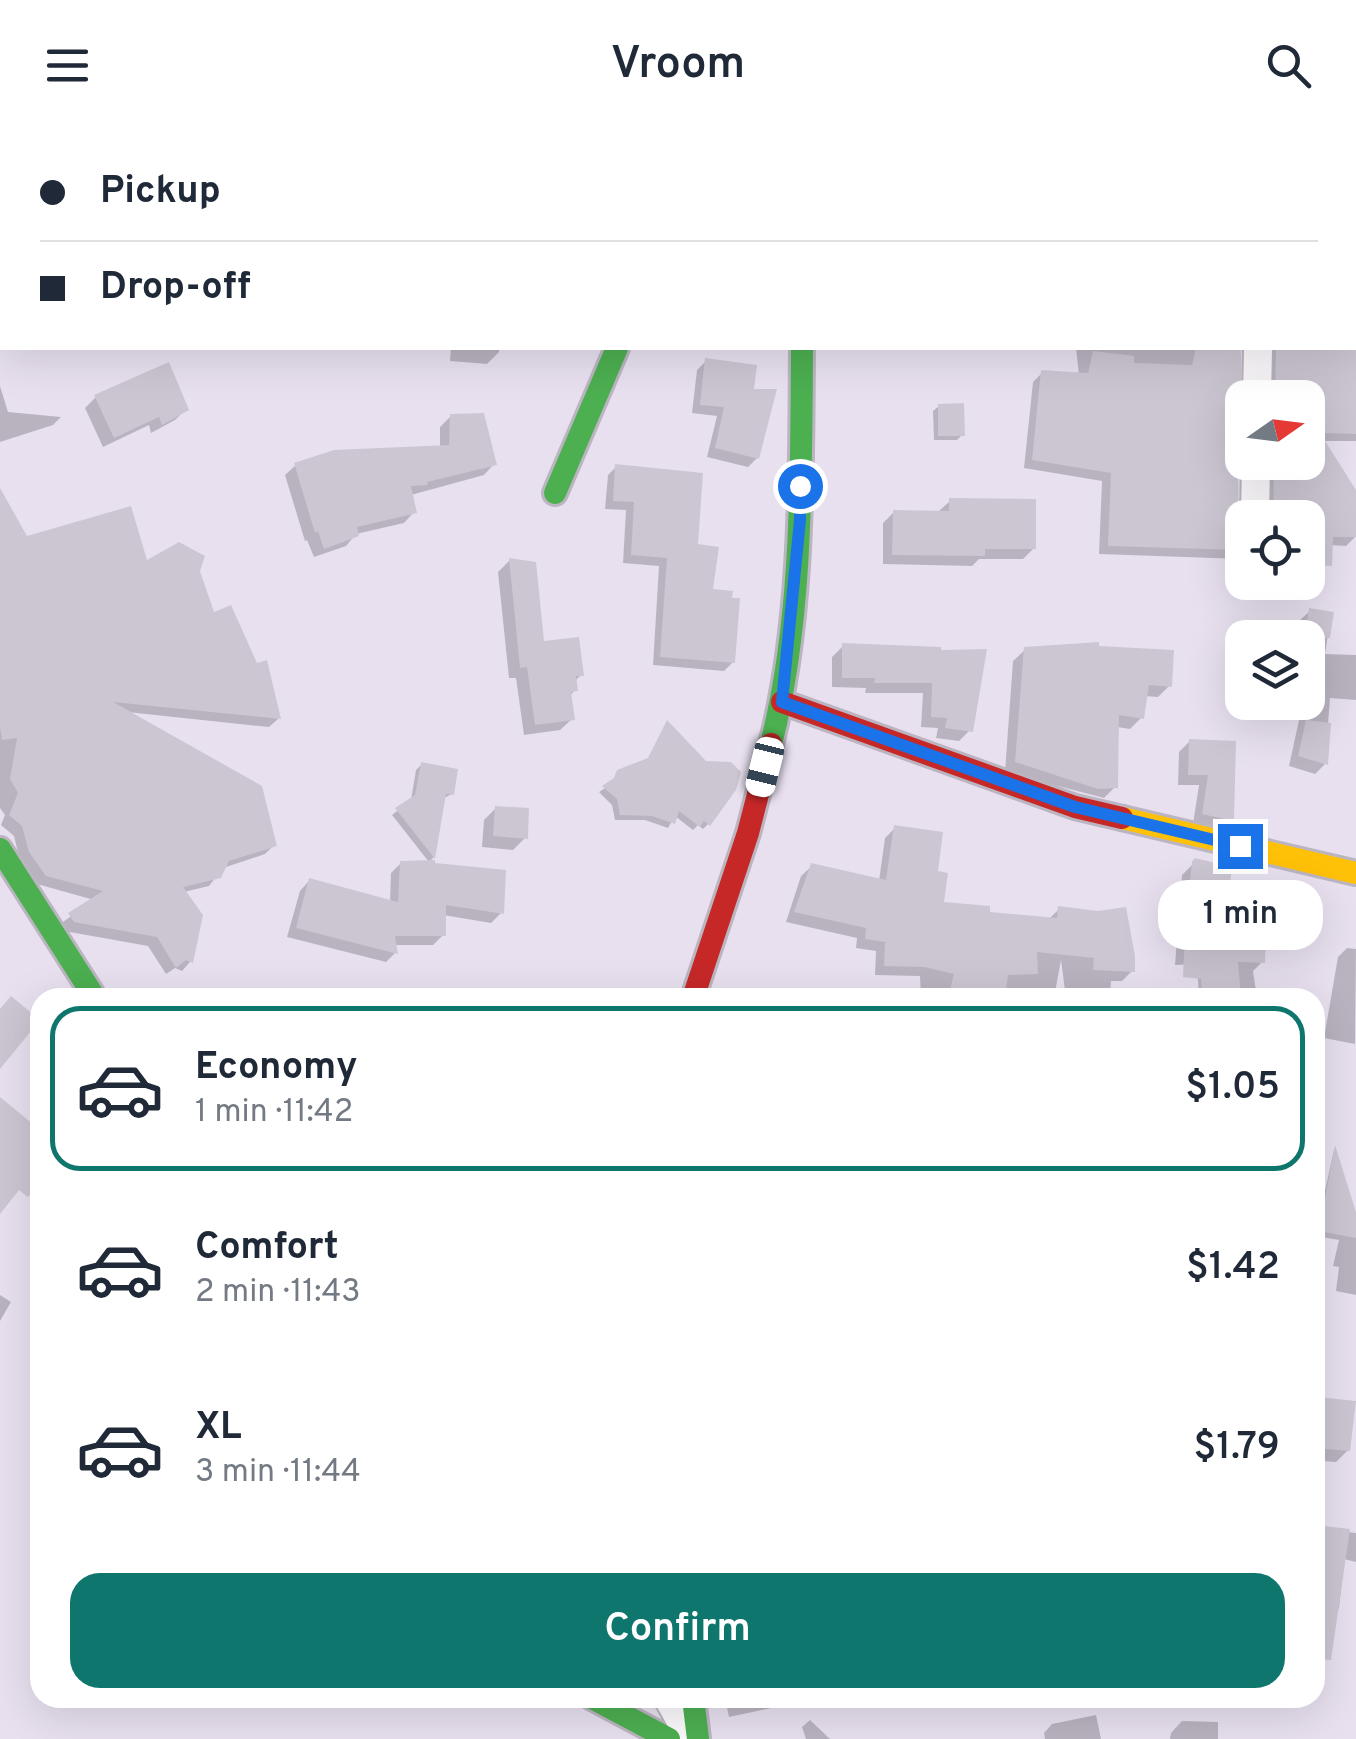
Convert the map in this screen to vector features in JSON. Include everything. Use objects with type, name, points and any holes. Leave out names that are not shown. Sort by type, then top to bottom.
[{"type":"street","points":[[555,494],[615,350]]},
{"type":"street","points":[[696,988],[748,833],[782,702],[800,520],[802,350]]},
{"type":"street","points":[[1257,380],[1258,350]]},
{"type":"street","points":[[782,702],[1075,807],[1356,873]]},
{"type":"street","points":[[0,849],[89,988]]},
{"type":"street","points":[[611,1708],[669,1739]]},
{"type":"street","points":[[675,1708],[695,1739]]},
{"type":"street","points":[[693,1708],[695,1739]]},
{"type":"building","points":[[1196,350],[1241,350],[1241,380],[1225,380],[1225,480],[1238,480],[1238,500],[1225,500],[1225,550],[1108,546],[1111,473],[1032,460],[1041,370],[1088,373],[1093,351],[1134,356],[1134,363],[1192,365]]},
{"type":"building","points":[[1276,350],[1356,350],[1356,434],[1325,433],[1325,380],[1275,380]]},
{"type":"building","points":[[705,358],[757,365],[754,389],[777,389],[759,459],[715,448],[724,407],[700,405]]},
{"type":"building","points":[[169,362],[189,410],[162,425],[159,417],[114,438],[94,395]]},
{"type":"building","points":[[964,403],[965,436],[938,436],[938,404]]},
{"type":"building","points":[[484,413],[497,465],[427,482],[428,485],[411,486],[417,513],[357,527],[359,536],[324,549],[318,531],[315,533],[294,463],[334,450],[449,445],[450,414]]},
{"type":"building","points":[[1325,441],[1356,490],[1356,537],[1333,537],[1332,566],[1325,566],[1325,500],[1273,500],[1274,480],[1325,480]]},
{"type":"building","points":[[615,464],[703,473],[698,544],[719,547],[713,589],[733,591],[732,598],[740,598],[735,663],[660,657],[667,558],[631,555],[634,502],[613,501]]},
{"type":"building","points":[[0,488],[27,536],[131,506],[147,560],[179,542],[205,556],[200,571],[214,612],[231,605],[257,663],[267,660],[281,719],[113,702],[262,786],[277,846],[229,861],[221,878],[183,887],[203,915],[193,963],[186,960],[176,968],[157,937],[74,922],[68,913],[103,891],[46,876],[29,852],[22,826],[9,815],[18,793],[10,779],[17,738],[2,740],[0,727]]},
{"type":"building","points":[[949,498],[1036,499],[1036,549],[985,549],[985,556],[892,555],[893,510],[949,511]]},
{"type":"building","points":[[509,558],[536,562],[544,641],[579,637],[584,676],[576,676],[578,691],[571,692],[575,720],[535,725],[527,667],[520,668]]},
{"type":"building","points":[[1309,608],[1334,612],[1330,638],[1325,638],[1325,620],[1307,620]]},
{"type":"building","points":[[1099,642],[1099,646],[1174,650],[1172,687],[1149,685],[1144,719],[1119,715],[1118,788],[1098,789],[1015,762],[1024,647]]},
{"type":"building","points":[[842,643],[987,649],[973,732],[945,728],[947,718],[931,717],[932,683],[874,683],[875,678],[842,678]]},
{"type":"building","points":[[667,720],[706,761],[731,762],[741,772],[736,790],[710,826],[704,821],[700,827],[679,811],[675,824],[652,816],[620,815],[617,799],[602,786],[614,778],[617,770],[648,758]]},
{"type":"building","points":[[1306,720],[1331,723],[1328,765],[1298,756]]},
{"type":"building","points":[[1189,739],[1236,741],[1234,821],[1202,814],[1208,775],[1188,775]]},
{"type":"building","points":[[421,762],[458,769],[454,795],[446,794],[435,859],[395,808],[415,795]]},
{"type":"building","points":[[495,806],[529,808],[528,839],[493,836]]},
{"type":"building","points":[[894,825],[943,832],[938,871],[948,873],[944,902],[990,906],[990,912],[1057,918],[1058,906],[1098,911],[1126,907],[1135,972],[1093,970],[1094,958],[1037,952],[1038,974],[1008,975],[1006,988],[950,988],[954,974],[924,967],[884,966],[885,942],[865,939],[866,928],[794,912],[811,863],[886,880]]},
{"type":"building","points":[[1195,858],[1232,867],[1230,932],[1241,905],[1267,908],[1265,963],[1238,962],[1240,988],[1201,988],[1201,979],[1183,977]]},
{"type":"building","points":[[435,860],[506,870],[504,914],[446,905],[446,936],[395,936],[398,954],[296,928],[309,878],[398,902],[400,861]]},
{"type":"building","points":[[11,996],[30,1012],[30,1032],[0,1069],[0,1009]]},
{"type":"building","points":[[0,1097],[30,1122],[30,1195],[19,1190],[0,1214]]},
{"type":"building","points":[[1335,1145],[1356,1212],[1356,1238],[1325,1232],[1325,1199]]},
{"type":"building","points":[[1325,1398],[1356,1401],[1350,1451],[1325,1449]]},
{"type":"building","points":[[1325,1526],[1350,1529],[1331,1660],[1325,1660]]},
{"type":"traffic: fast","points":[[555,493],[616,350]]},
{"type":"traffic: fast","points":[[771,744],[795,598],[802,350]]},
{"type":"traffic: fast","points":[[0,849],[89,988]]},
{"type":"traffic: fast","points":[[611,1708],[669,1739]]},
{"type":"traffic: fast","points":[[694,1708],[698,1739]]},
{"type":"traffic: slow","points":[[1122,818],[1356,873]]},
{"type":"traffic: jam","points":[[782,702],[1075,807],[1122,818]]},
{"type":"traffic: jam","points":[[696,988],[748,833],[771,744]]},
{"type":"route","points":[[800,486],[782,702],[1075,807],[1240,846]]}]
